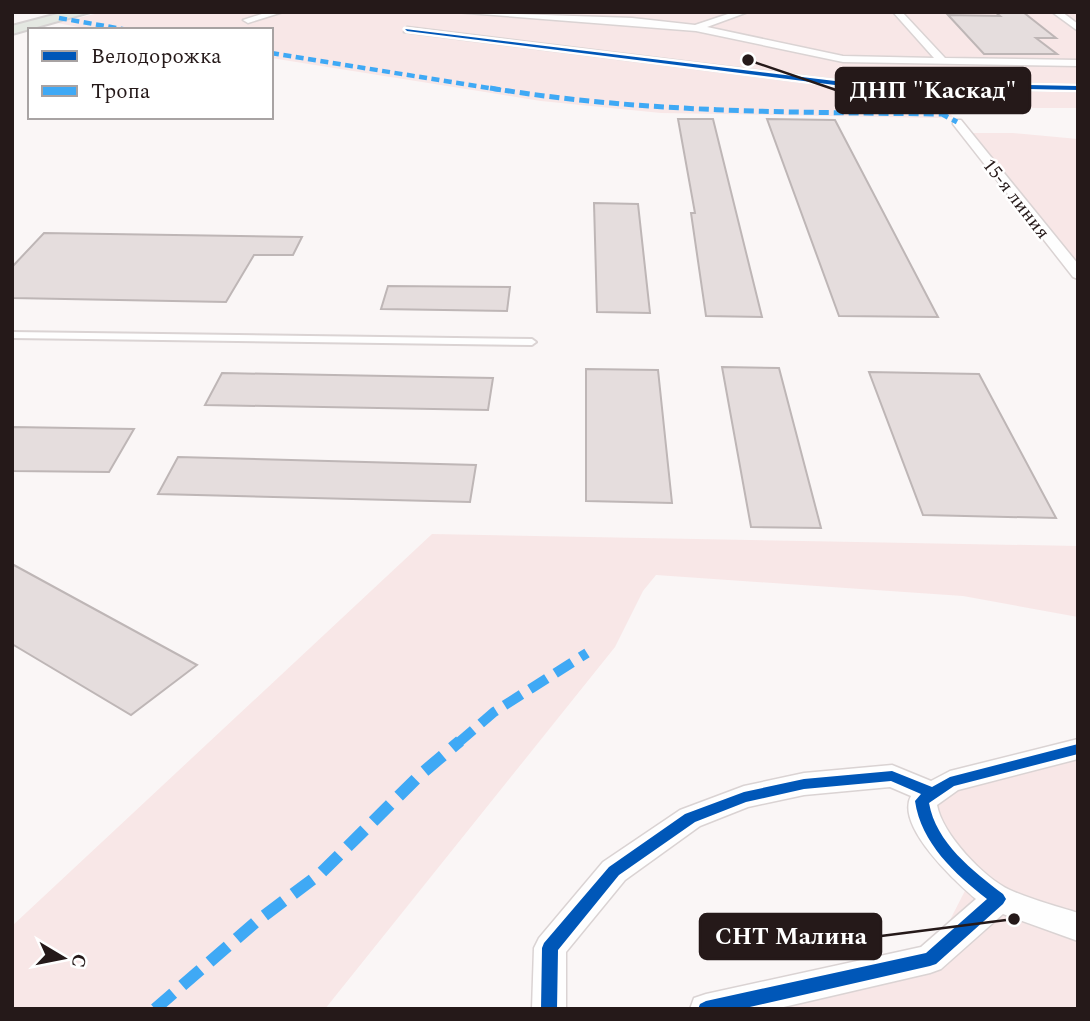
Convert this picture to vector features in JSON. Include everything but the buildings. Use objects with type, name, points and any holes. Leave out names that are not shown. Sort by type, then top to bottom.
[{"type":"main road","points":[[12,30],[83,12]]},
{"type":"street","points":[[248,20],[279,12]]},
{"type":"street","points":[[696,29],[744,12]]},
{"type":"street","points":[[897,12],[943,61]]},
{"type":"street","points":[[1056,12],[1078,28]]},
{"type":"street","points":[[457,14],[632,21],[696,29],[844,59],[1078,63]]},
{"type":"street","points":[[395,34],[429,23]]},
{"type":"street","points":[[407,30],[835,83],[1078,88]]},
{"type":"street","name":"15-я линия","points":[[957,122],[1078,274]]},
{"type":"street","points":[[1078,749],[950,782],[922,801],[922,816],[972,879],[998,899],[1078,928]]},
{"type":"street","points":[[549,1009],[550,948],[614,871],[690,818],[744,797],[804,784],[892,776],[932,793]]},
{"type":"street","points":[[706,1009],[930,959],[998,899]]},
{"type":"lane","points":[[12,335],[532,342]]},
{"type":"shaded area","points":[[103,12],[1078,12],[1078,108],[946,108],[953,117],[937,118],[661,113],[541,101],[273,58],[273,28],[84,28],[57,23]]},
{"type":"shaded area","points":[[966,133],[1013,133],[1078,139],[1078,274]]},
{"type":"shaded area","points":[[432,534],[1078,546],[1078,617],[963,596],[656,575],[643,591],[615,647],[325,1009],[12,1009],[12,926]]},
{"type":"shaded area","points":[[1078,749],[1078,1009],[706,1009],[930,959],[971,879],[922,801]]},
{"type":"marked path","points":[[59,18],[116,28]]},
{"type":"marked path","points":[[273,53],[550,98],[673,110],[942,114],[957,122]]},
{"type":"marked path","points":[[155,1009],[257,921],[321,873],[421,774],[494,712],[587,653]]},
{"type":"cycle path","points":[[407,30],[835,83],[1078,88]]},
{"type":"cycle path","points":[[706,1009],[930,959],[998,899],[974,880],[939,842],[924,815],[922,801],[950,782],[1078,749]]},
{"type":"cycle path","points":[[549,1009],[550,948],[614,871],[690,818],[744,797],[804,784],[892,776],[932,793]]},
{"type":"place","name":"ДНП \"Каскад\"","points":[[748,60]]},
{"type":"place","name":"СНТ Малина","points":[[1014,919]]}]
